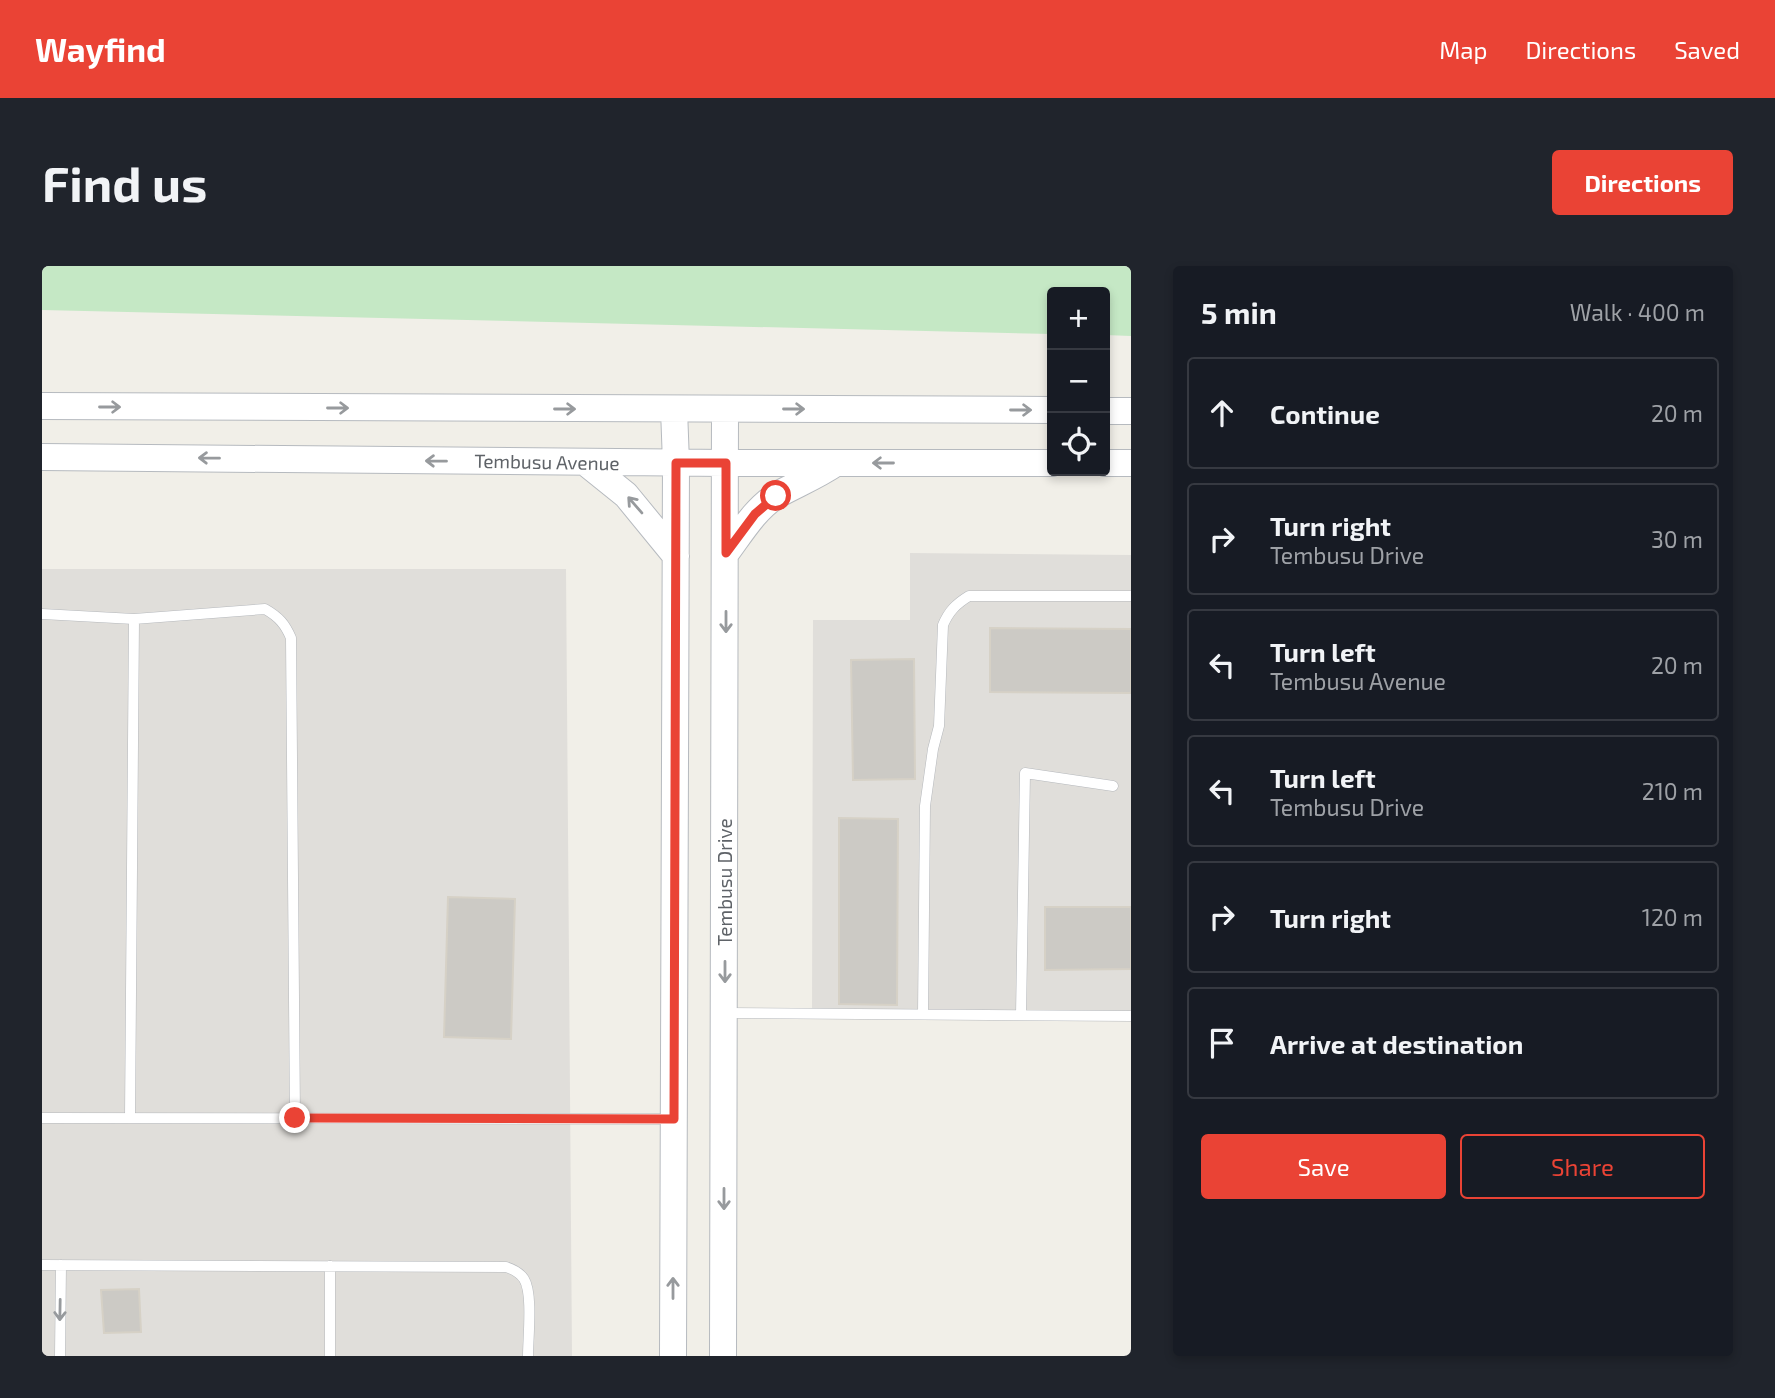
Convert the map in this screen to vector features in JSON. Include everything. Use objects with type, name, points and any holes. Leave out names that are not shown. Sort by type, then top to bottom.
[{"type":"street","points":[[42,406],[1047,410]]},
{"type":"street","points":[[673,1356],[676,556],[674,409]]},
{"type":"street","name":"Tembusu Drive","points":[[723,1356],[725,409]]},
{"type":"street","points":[[1110,411],[1131,411]]},
{"type":"street","name":"Tembusu Avenue","points":[[42,457],[676,463],[1047,463]]},
{"type":"street","points":[[585,462],[626,495],[676,556]]},
{"type":"street","points":[[726,553],[755,514],[776,496],[815,478],[836,463]]},
{"type":"street","points":[[1110,463],[1131,463]]},
{"type":"lane","points":[[923,1014],[925,806],[939,726],[943,625],[947,614],[970,596],[1131,596]]},
{"type":"lane","points":[[42,614],[134,618],[265,609],[278,615],[285,624],[291,638],[295,1118]]},
{"type":"lane","points":[[130,1118],[134,618]]},
{"type":"lane","points":[[1021,1015],[1025,773],[1113,786]]},
{"type":"lane","points":[[724,1013],[1131,1016]]},
{"type":"lane","points":[[42,1118],[674,1119]]},
{"type":"lane","points":[[42,1265],[506,1267],[524,1278],[528,1289],[528,1356]]},
{"type":"lane","points":[[60,1356],[61,1265]]},
{"type":"lane","points":[[330,1266],[330,1356]]},
{"type":"shaded area","points":[[910,553],[1131,555],[1131,1016],[812,1013],[813,620],[910,620]]},
{"type":"shaded area","points":[[42,569],[566,569],[572,1356],[42,1356]]},
{"type":"green space","points":[[42,266],[1131,266],[1131,336],[1110,335],[1110,287],[1047,287],[1047,334],[42,310]]},
{"type":"building","points":[[990,628],[1131,629],[1131,693],[990,692]]},
{"type":"building","points":[[914,659],[915,779],[853,780],[851,660]]},
{"type":"building","points":[[839,818],[898,819],[897,1005],[839,1004]]},
{"type":"building","points":[[448,897],[515,899],[511,1039],[444,1037]]},
{"type":"building","points":[[1045,907],[1131,907],[1131,969],[1045,970]]},
{"type":"building","points":[[139,1289],[141,1332],[104,1333],[101,1290]]},
{"type":"route","points":[[295,1118],[674,1119],[676,463],[726,463],[726,553],[755,514],[776,496]]}]
